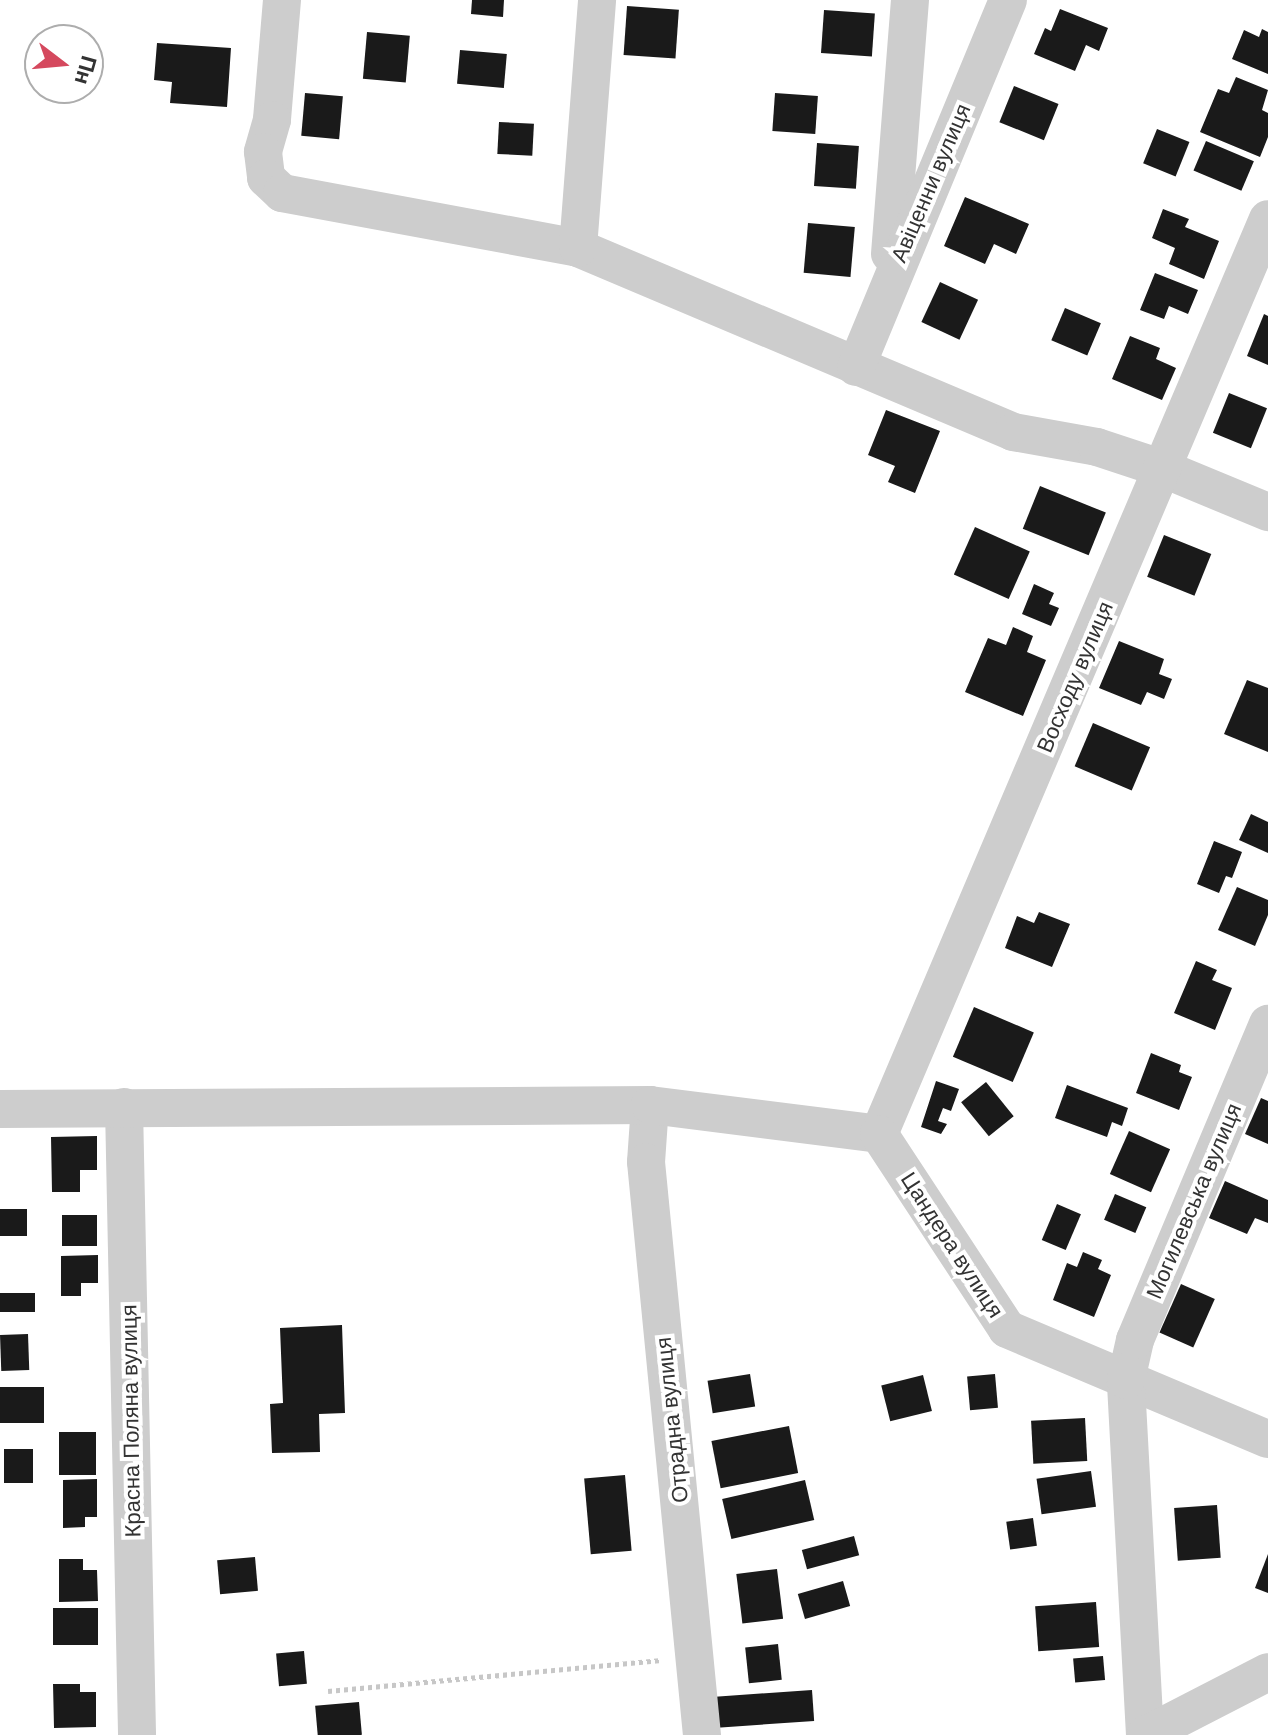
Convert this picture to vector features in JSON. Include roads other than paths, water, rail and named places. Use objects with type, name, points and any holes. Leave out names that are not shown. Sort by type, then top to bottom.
[{"type":"street","points":[[282,0],[272,120],[263,152],[266,178],[282,193],[578,248],[1013,432],[1097,447],[1164,469],[1268,512]]},
{"type":"street","points":[[578,248],[597,0]]},
{"type":"street","points":[[887,289],[910,0]]},
{"type":"street","name":"Авіценни вулиця","points":[[856,367],[1008,0]]},
{"type":"street","name":"Восходу вулиця","points":[[879,1134],[1268,219]]},
{"type":"street","name":"Могилевська вулиця","points":[[1126,1380],[1135,1340],[1268,1024]]},
{"type":"street","points":[[0,1109],[650,1105],[879,1134]]},
{"type":"street","name":"Отрадна вулиця","points":[[650,1105],[646,1162],[702,1735]]},
{"type":"street","name":"Красна Поляна вулиця","points":[[124,1107],[137,1735]]},
{"type":"street","name":"Цандера вулиця","points":[[879,1134],[1007,1329],[1268,1439]]},
{"type":"street","points":[[1126,1380],[1146,1735],[1268,1672]]}]
